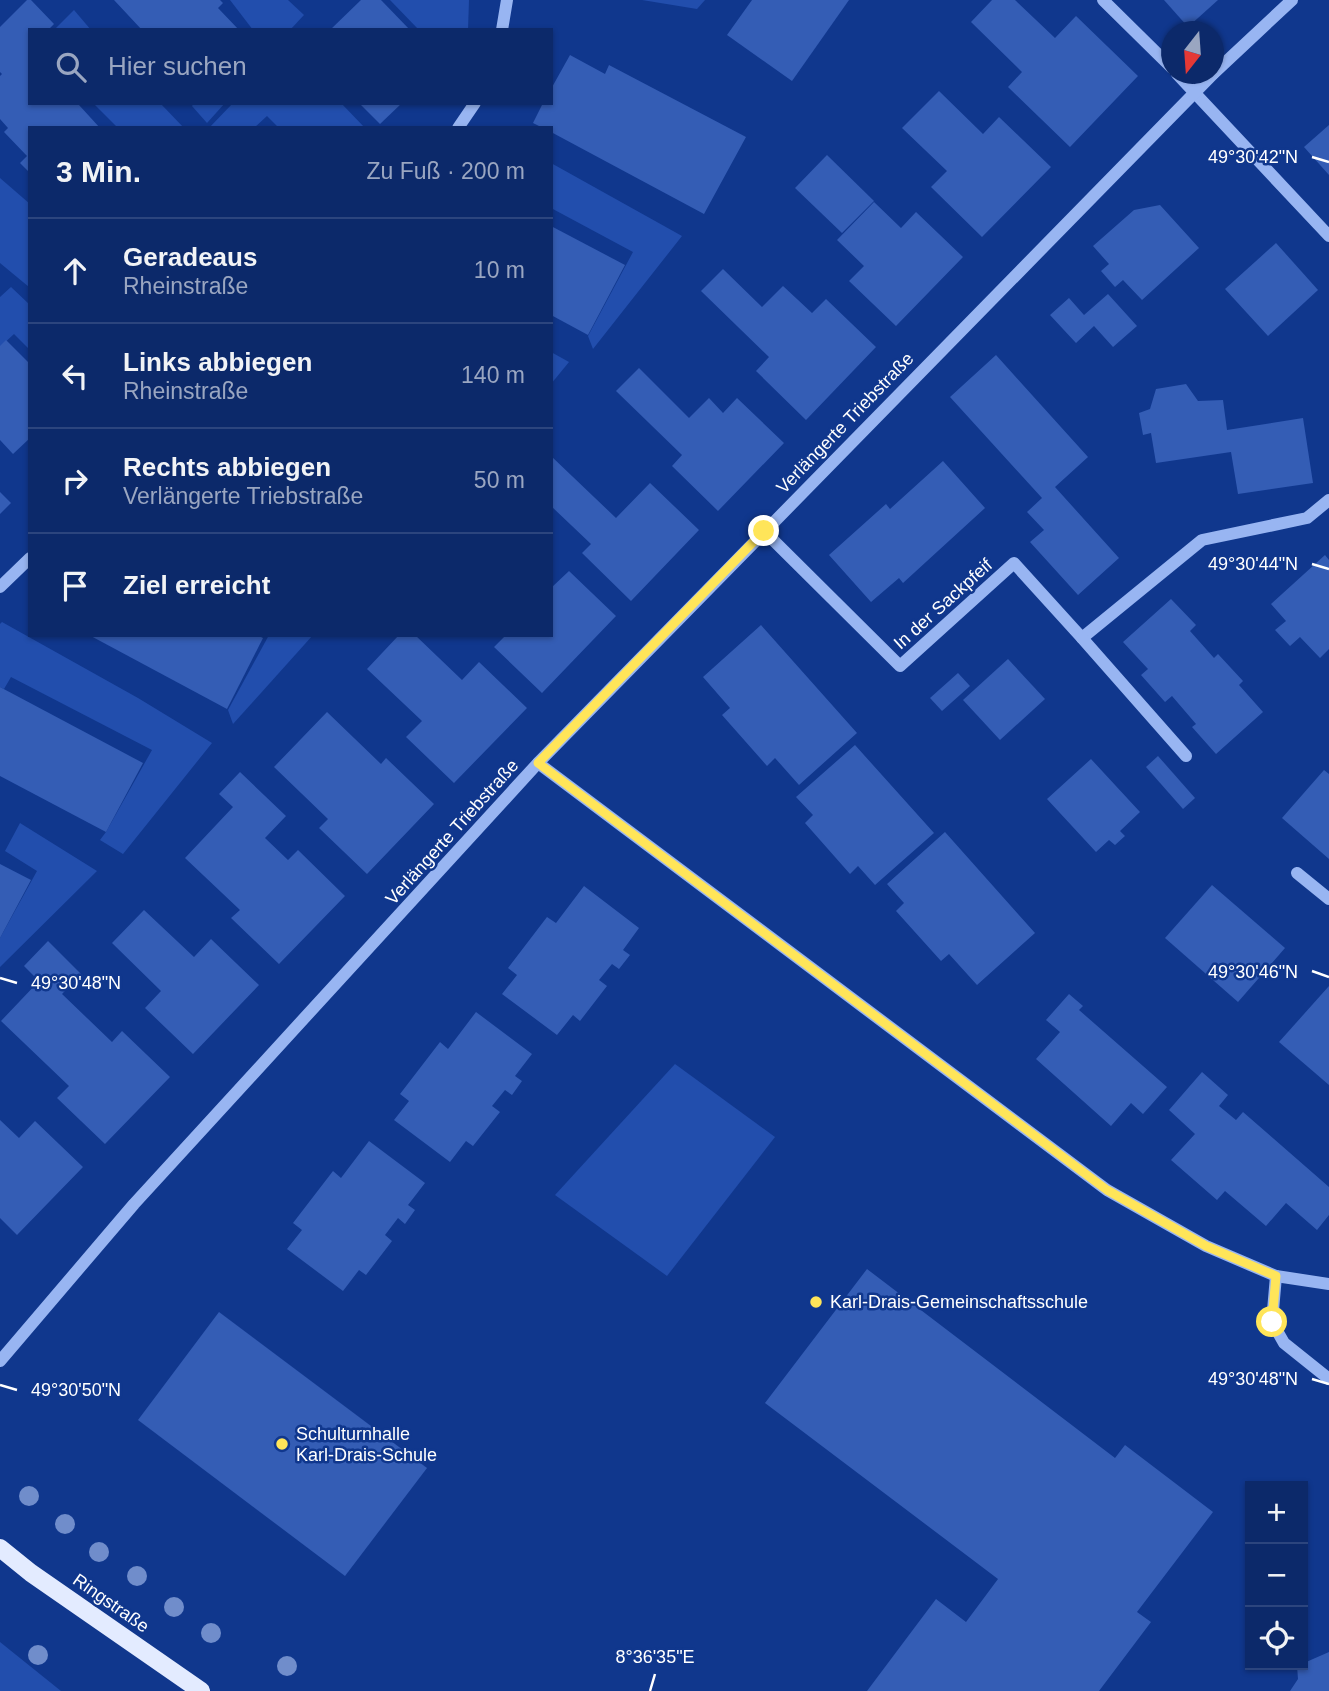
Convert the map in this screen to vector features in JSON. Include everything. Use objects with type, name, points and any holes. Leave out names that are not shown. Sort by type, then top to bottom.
[{"type":"main road","name":"Ringstraße","points":[[0,1548],[31,1573],[201,1691]]},
{"type":"street","points":[[502,28],[507,0]]},
{"type":"street","points":[[1103,0],[1161,58]]},
{"type":"street","name":"Verlängerte Triebstraße","points":[[1224,63],[1292,0]]},
{"type":"street","points":[[1187,84],[1329,236]]},
{"type":"street","name":"Verlängerte Triebstraße","points":[[0,1361],[134,1204],[538,763],[1201,84]]},
{"type":"street","points":[[459,126],[473,105]]},
{"type":"street","points":[[1082,638],[1202,540],[1307,518],[1329,500]]},
{"type":"street","name":"In der Sackpfeif","points":[[764,531],[900,666],[1014,563],[1186,756]]},
{"type":"street","points":[[0,587],[28,560]]},
{"type":"street","points":[[538,763],[1107,1190],[1206,1246],[1276,1276],[1329,1284]]},
{"type":"street","points":[[1297,873],[1329,899]]},
{"type":"street","points":[[1276,1276],[1272,1322],[1284,1343],[1329,1379]]},
{"type":"shaded area","points":[[230,0],[288,0],[304,15],[292,28],[251,28]]},
{"type":"shaded area","points":[[390,0],[469,0],[468,28],[417,28]]},
{"type":"shaded area","points":[[642,0],[705,0],[697,9]]},
{"type":"shaded area","points":[[74,10],[89,28],[56,28]]},
{"type":"shaded area","points":[[95,105],[162,105],[182,126],[116,126]]},
{"type":"shaded area","points":[[193,105],[223,105],[207,123]]},
{"type":"shaded area","points":[[231,105],[343,105],[363,126],[277,126],[267,116],[256,126],[211,126]]},
{"type":"shaded area","points":[[553,164],[682,236],[593,349],[588,336],[633,252],[553,209]]},
{"type":"shaded area","points":[[0,178],[28,202],[28,286],[0,263]]},
{"type":"shaded area","points":[[11,287],[28,303],[28,348],[14,334],[0,347],[0,297]]},
{"type":"shaded area","points":[[553,353],[569,362],[553,382]]},
{"type":"shaded area","points":[[2,622],[138,698],[212,743],[123,854],[100,840],[152,750],[11,677],[4,689],[0,687]]},
{"type":"shaded area","points":[[268,637],[311,637],[233,724],[228,710]]},
{"type":"shaded area","points":[[20,823],[97,871],[0,967],[0,938],[37,871],[5,851]]},
{"type":"shaded area","points":[[675,1064],[775,1137],[667,1276],[555,1195]]},
{"type":"shaded area","points":[[0,1642],[61,1691],[0,1691]]},
{"type":"building","points":[[27,0],[31,0],[54,24],[50,28],[28,28],[28,105],[79,105],[98,126],[28,126],[28,171],[20,163],[27,156],[4,132],[8,128],[0,119],[0,27]]},
{"type":"building","points":[[114,0],[220,0],[223,3],[218,8],[237,28],[140,28]]},
{"type":"building","points":[[361,0],[381,0],[408,28],[332,28]]},
{"type":"building","points":[[752,0],[849,0],[792,81],[727,35]]},
{"type":"building","points":[[992,0],[1015,0],[1055,38],[1076,16],[1138,76],[1070,147],[1008,87],[1022,72],[971,22]]},
{"type":"building","points":[[1164,0],[1218,0],[1195,21],[1183,21]]},
{"type":"building","points":[[570,55],[605,74],[609,65],[746,137],[704,214],[553,133],[553,126],[533,123],[542,105],[553,105],[553,85]]},
{"type":"building","points":[[939,91],[983,134],[999,117],[1051,167],[982,237],[931,187],[947,171],[902,128]]},
{"type":"building","points":[[361,105],[400,105],[380,124]]},
{"type":"building","points":[[1329,125],[1329,175],[1304,147]]},
{"type":"building","points":[[827,155],[874,201],[842,233],[795,188]]},
{"type":"building","points":[[874,202],[901,228],[916,212],[963,257],[896,326],[849,281],[864,266],[837,240]]},
{"type":"building","points":[[1160,205],[1199,248],[1142,300],[1123,280],[1115,287],[1101,271],[1109,264],[1093,246],[1134,210]]},
{"type":"building","points":[[553,227],[625,265],[588,335],[553,316]]},
{"type":"building","points":[[1276,243],[1318,290],[1268,336],[1225,289]]},
{"type":"building","points":[[723,269],[762,307],[783,286],[812,313],[826,299],[876,347],[806,420],[756,371],[769,357],[701,291]]},
{"type":"building","points":[[1108,294],[1137,326],[1113,347],[1094,326],[1076,343],[1050,315],[1069,298],[1084,315]]},
{"type":"building","points":[[6,340],[28,362],[28,440],[13,454],[0,440],[0,346]]},
{"type":"building","points":[[996,355],[1088,457],[1055,487],[1119,558],[1078,595],[1030,542],[1044,530],[1027,512],[1042,498],[950,397]]},
{"type":"building","points":[[639,368],[689,418],[709,398],[723,413],[737,398],[784,443],[718,511],[672,466],[682,455],[616,391]]},
{"type":"building","points":[[1186,384],[1198,401],[1223,400],[1227,430],[1303,418],[1313,483],[1238,494],[1231,452],[1156,463],[1151,433],[1143,435],[1139,413],[1150,409],[1156,389]]},
{"type":"building","points":[[553,458],[616,518],[650,483],[699,530],[631,601],[582,553],[591,544],[553,508]]},
{"type":"building","points":[[943,461],[985,508],[903,583],[899,578],[871,602],[829,555],[886,504],[890,509]]},
{"type":"building","points":[[0,492],[11,503],[0,514]]},
{"type":"building","points":[[1325,555],[1329,560],[1329,649],[1320,658],[1300,637],[1290,646],[1275,630],[1286,621],[1271,604]]},
{"type":"building","points":[[569,571],[616,616],[542,693],[494,647],[504,637],[553,637],[553,586]]},
{"type":"building","points":[[1171,599],[1196,625],[1190,631],[1214,658],[1218,654],[1243,681],[1239,685],[1263,712],[1216,754],[1192,727],[1196,724],[1172,696],[1165,702],[1141,675],[1148,669],[1123,642]]},
{"type":"building","points":[[761,625],[857,733],[799,785],[775,758],[767,766],[722,715],[730,708],[703,677]]},
{"type":"building","points":[[93,637],[263,638],[227,709]]},
{"type":"building","points":[[397,637],[417,637],[462,680],[479,662],[527,708],[454,783],[406,737],[422,721],[367,669]]},
{"type":"building","points":[[1008,659],[1045,699],[1000,740],[963,700]]},
{"type":"building","points":[[958,673],[970,686],[942,711],[930,698]]},
{"type":"building","points":[[0,687],[143,763],[106,832],[0,776]]},
{"type":"building","points":[[327,712],[381,764],[386,758],[434,804],[367,874],[319,828],[328,819],[274,767]]},
{"type":"building","points":[[855,745],[934,833],[875,885],[858,866],[850,874],[805,823],[813,815],[796,797]]},
{"type":"building","points":[[1158,756],[1195,798],[1183,809],[1146,767]]},
{"type":"building","points":[[1091,759],[1140,812],[1120,831],[1125,836],[1115,845],[1109,840],[1096,852],[1047,799]]},
{"type":"building","points":[[1324,770],[1329,774],[1329,859],[1282,818]]},
{"type":"building","points":[[240,772],[286,816],[265,838],[288,860],[298,850],[345,896],[279,964],[231,918],[240,910],[185,858],[233,807],[219,794]]},
{"type":"building","points":[[945,832],[1035,933],[977,985],[949,954],[941,961],[896,911],[904,903],[887,884]]},
{"type":"building","points":[[0,864],[31,880],[0,938]]},
{"type":"building","points":[[1212,885],[1285,948],[1238,1002],[1165,938]]},
{"type":"building","points":[[584,886],[639,928],[623,950],[630,955],[619,969],[612,964],[599,980],[607,986],[580,1021],[573,1015],[557,1035],[502,994],[517,975],[508,968],[547,917],[556,923]]},
{"type":"building","points":[[144,910],[194,957],[211,939],[259,985],[193,1054],[145,1008],[161,991],[112,943]]},
{"type":"building","points":[[48,941],[81,974],[62,994],[112,1042],[122,1031],[170,1077],[105,1144],[57,1098],[69,1086],[1,1021],[39,981],[24,966]]},
{"type":"building","points":[[1329,986],[1329,1085],[1279,1042]]},
{"type":"building","points":[[1069,994],[1083,1006],[1079,1010],[1167,1087],[1143,1114],[1131,1103],[1111,1126],[1036,1059],[1060,1032],[1046,1020]]},
{"type":"building","points":[[476,1012],[532,1054],[515,1076],[522,1081],[512,1095],[505,1090],[492,1106],[500,1112],[473,1146],[466,1141],[450,1162],[394,1120],[409,1101],[400,1094],[440,1042],[448,1049]]},
{"type":"building","points":[[1202,1072],[1228,1095],[1219,1106],[1236,1120],[1243,1112],[1329,1187],[1329,1215],[1317,1230],[1286,1203],[1266,1226],[1225,1191],[1217,1200],[1171,1160],[1195,1134],[1169,1110]]},
{"type":"building","points":[[0,1120],[19,1138],[35,1121],[83,1167],[17,1235],[0,1218]]},
{"type":"building","points":[[369,1141],[425,1183],[408,1205],[415,1210],[405,1224],[398,1218],[385,1235],[392,1241],[366,1275],[359,1270],[343,1291],[287,1249],[302,1230],[293,1223],[333,1171],[341,1178]]},
{"type":"building","points":[[867,1269],[1115,1458],[1125,1445],[1213,1512],[1137,1612],[1151,1622],[1099,1691],[867,1691],[936,1599],[966,1622],[998,1579],[765,1403]]},
{"type":"building","name":"Schulturnhalle Karl-Drais-Schule","points":[[219,1312],[427,1468],[345,1576],[138,1420]]},
{"type":"building","points":[[1329,1652],[1329,1691],[1290,1691],[1298,1679],[1297,1670],[1308,1670],[1308,1661]]},
{"type":"place","name":"Karl-Drais-Gemeinschaftsschule","points":[[816,1302]]},
{"type":"place","name":"Schulturnhalle Karl-Drais-Schule","points":[[282,1444]]},
{"type":"route","points":[[764,531],[538,763],[1107,1190],[1206,1246],[1276,1276],[1272,1322]]}]
